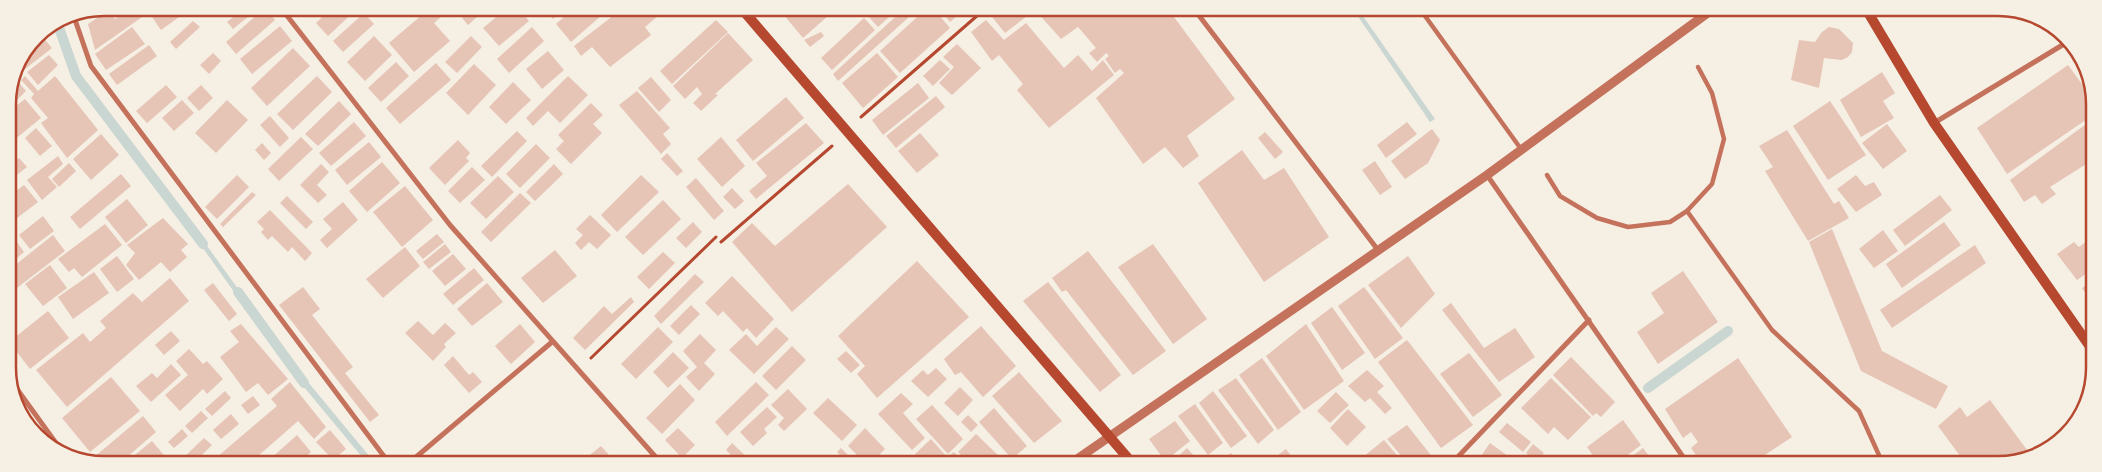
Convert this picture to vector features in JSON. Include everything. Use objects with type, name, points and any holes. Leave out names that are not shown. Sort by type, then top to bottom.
[{"type":"main road","points":[[749,16],[1127,456]]},
{"type":"main road","points":[[1870,16],[1934,123],[2086,341]]},
{"type":"street","points":[[287,16],[450,225],[654,456]]},
{"type":"street","points":[[1200,16],[1378,250]]},
{"type":"street","points":[[1425,16],[1521,149]]},
{"type":"street","points":[[1081,456],[1487,175],[1703,16]]},
{"type":"street","points":[[75,21],[91,66],[384,456]]},
{"type":"street","points":[[1934,123],[2063,45]]},
{"type":"street","points":[[1547,175],[1560,196],[1597,218],[1628,226],[1670,222],[1688,211],[1712,184],[1724,138],[1712,93],[1698,67]]},
{"type":"street","points":[[1487,175],[1682,456]]},
{"type":"street","points":[[1688,211],[1772,330],[1860,411],[1880,456]]},
{"type":"street","points":[[1459,456],[1589,320]]},
{"type":"street","points":[[417,456],[552,342]]},
{"type":"street","points":[[20,394],[54,440]]},
{"type":"path","points":[[846,130],[977,16]]},
{"type":"path","points":[[721,242],[836,143]]},
{"type":"path","points":[[577,371],[716,237]]},
{"type":"shaded area","points":[[1358,16],[1363,16],[1435,119],[1430,122]]},
{"type":"shaded area","points":[[197,232],[246,300],[242,303],[193,234]]},
{"type":"shaded area","points":[[298,370],[369,456],[361,456],[294,375]]},
{"type":"building","points":[[99,16],[113,16],[115,19],[119,16],[144,16],[95,50],[88,24]]},
{"type":"building","points":[[151,16],[180,16],[161,30]]},
{"type":"building","points":[[234,16],[249,16],[233,29],[227,22]]},
{"type":"building","points":[[256,16],[272,16],[275,20],[236,54],[226,42]]},
{"type":"building","points":[[323,16],[349,16],[328,36],[316,23]]},
{"type":"building","points":[[361,16],[367,16],[374,24],[343,52],[333,41]]},
{"type":"building","points":[[421,16],[442,16],[434,23],[450,41],[414,72],[389,43]]},
{"type":"building","points":[[464,16],[478,16],[468,25],[462,18]]},
{"type":"building","points":[[497,16],[525,16],[529,21],[499,46],[483,28]]},
{"type":"building","points":[[565,16],[601,16],[571,42],[556,24]]},
{"type":"building","points":[[613,16],[658,16],[645,27],[651,35],[610,67],[592,47],[581,56],[574,46]]},
{"type":"building","points":[[785,16],[828,16],[803,38]]},
{"type":"building","points":[[868,16],[890,16],[878,27]]},
{"type":"building","points":[[896,16],[910,16],[838,81],[833,74]]},
{"type":"building","points":[[918,16],[940,16],[950,28],[900,73],[880,51]]},
{"type":"building","points":[[945,16],[957,16],[950,22]]},
{"type":"building","points":[[993,16],[1027,16],[1005,33]]},
{"type":"building","points":[[1040,16],[1173,16],[1235,99],[1187,136],[1199,156],[1183,168],[1165,147],[1143,164],[1096,98],[1124,73],[1120,69],[1115,73],[1105,59],[1109,56],[1106,53],[1097,62],[1089,53],[1096,48],[1078,27],[1061,39]]},
{"type":"building","points":[[864,18],[875,30],[832,70],[821,58]]},
{"type":"building","points":[[716,20],[728,32],[672,84],[660,71]]},
{"type":"building","points":[[986,20],[1004,40],[1026,23],[1064,68],[1078,55],[1092,71],[1103,60],[1114,75],[1049,128],[1017,90],[1023,84],[999,55],[992,61],[971,32]]},
{"type":"building","points":[[193,21],[200,27],[176,49],[170,42]]},
{"type":"building","points":[[280,26],[292,41],[252,74],[240,59]]},
{"type":"building","points":[[132,27],[145,44],[106,70],[95,54]]},
{"type":"building","points":[[532,27],[544,41],[509,73],[497,59]]},
{"type":"building","points":[[1829,27],[1839,29],[1853,43],[1852,52],[1842,60],[1824,58],[1819,88],[1791,80],[1799,40],[1815,42],[1822,32]]},
{"type":"building","points":[[821,32],[824,36],[810,47],[804,40]]},
{"type":"building","points":[[728,33],[753,60],[715,94],[718,95],[701,111],[693,103],[702,94],[697,87],[685,99],[673,86]]},
{"type":"building","points":[[374,36],[392,55],[365,81],[347,62]]},
{"type":"building","points":[[471,36],[482,47],[457,73],[445,62]]},
{"type":"building","points":[[45,39],[52,48],[25,69],[31,55]]},
{"type":"building","points":[[957,44],[981,68],[952,95],[939,83],[954,67],[943,57]]},
{"type":"building","points":[[149,45],[157,56],[117,85],[109,74]]},
{"type":"building","points":[[293,48],[310,66],[267,106],[251,88]]},
{"type":"building","points":[[548,51],[564,70],[542,89],[526,69]]},
{"type":"building","points":[[213,53],[221,61],[209,74],[200,65]]},
{"type":"building","points":[[877,53],[898,77],[863,108],[842,83]]},
{"type":"building","points":[[49,55],[58,65],[38,85],[27,72]]},
{"type":"building","points":[[940,60],[950,69],[933,86],[923,76]]},
{"type":"building","points":[[396,62],[409,76],[381,102],[368,88]]},
{"type":"building","points":[[436,63],[451,80],[400,124],[386,108]]},
{"type":"building","points":[[474,64],[496,85],[468,115],[446,93]]},
{"type":"building","points":[[2068,65],[2084,87],[2086,120],[2007,174],[1977,128]]},
{"type":"building","points":[[1882,72],[1895,93],[1883,101],[1894,118],[1861,137],[1840,100]]},
{"type":"building","points":[[25,76],[38,91],[55,76],[98,130],[67,158],[41,123],[48,118],[31,98],[34,94],[21,80]]},
{"type":"building","points":[[317,76],[332,92],[293,130],[277,114]]},
{"type":"building","points":[[568,76],[588,95],[560,123],[548,111],[533,126],[526,118]]},
{"type":"building","points":[[651,77],[671,100],[659,112],[638,88]]},
{"type":"building","points":[[19,82],[26,91],[16,101]]},
{"type":"building","points":[[513,82],[531,100],[506,124],[489,107]]},
{"type":"building","points":[[918,83],[929,98],[883,135],[872,120]]},
{"type":"building","points":[[166,85],[177,97],[147,123],[136,111]]},
{"type":"building","points":[[201,85],[213,98],[199,111],[187,98]]},
{"type":"building","points":[[637,91],[670,128],[663,134],[671,144],[661,154],[619,105]]},
{"type":"building","points":[[936,96],[945,107],[896,148],[886,136]]},
{"type":"building","points":[[786,97],[804,118],[753,161],[736,140]]},
{"type":"building","points":[[25,99],[41,118],[16,138],[16,106]]},
{"type":"building","points":[[182,100],[194,113],[174,131],[162,118]]},
{"type":"building","points":[[227,100],[248,120],[216,153],[195,133]]},
{"type":"building","points":[[339,101],[351,114],[318,146],[305,134]]},
{"type":"building","points":[[1830,101],[1866,155],[1828,180],[1793,126]]},
{"type":"building","points":[[591,103],[603,115],[593,124],[602,133],[571,164],[556,149],[564,141],[558,135]]},
{"type":"building","points":[[270,116],[289,138],[280,147],[260,125]]},
{"type":"building","points":[[354,122],[366,136],[331,166],[319,153]]},
{"type":"building","points":[[1407,122],[1417,134],[1386,158],[1377,145]]},
{"type":"building","points":[[806,123],[824,143],[756,199],[749,191],[767,176],[756,163]]},
{"type":"building","points":[[1887,124],[1907,151],[1883,169],[1862,143]]},
{"type":"building","points":[[2086,124],[2086,164],[2050,187],[2056,194],[2042,204],[2035,195],[2024,202],[2010,180]]},
{"type":"building","points":[[36,128],[52,146],[40,156],[25,138]]},
{"type":"building","points":[[1432,129],[1440,140],[1428,163],[1405,179],[1391,161]]},
{"type":"building","points":[[1787,130],[1834,204],[1839,201],[1849,218],[1808,241],[1765,171],[1773,167],[1759,146]]},
{"type":"building","points":[[517,131],[527,141],[492,177],[481,166]]},
{"type":"building","points":[[1265,132],[1283,152],[1275,159],[1258,138]]},
{"type":"building","points":[[920,133],[939,155],[917,173],[898,151]]},
{"type":"building","points":[[101,134],[119,155],[91,180],[73,159]]},
{"type":"building","points":[[301,137],[313,149],[279,181],[268,169]]},
{"type":"building","points":[[721,137],[745,166],[722,187],[697,159]]},
{"type":"building","points":[[458,140],[470,153],[466,158],[469,161],[445,185],[429,168]]},
{"type":"building","points":[[369,142],[381,157],[347,185],[335,170]]},
{"type":"building","points":[[262,143],[271,153],[264,160],[255,150]]},
{"type":"building","points":[[536,144],[550,158],[520,188],[506,174]]},
{"type":"building","points":[[1242,150],[1264,180],[1284,168],[1329,237],[1264,282],[1198,183]]},
{"type":"building","points":[[667,153],[683,171],[677,176],[661,159]]},
{"type":"building","points":[[58,156],[63,164],[48,177],[57,187],[42,200],[27,180]]},
{"type":"building","points":[[19,158],[27,167],[16,176],[16,160]]},
{"type":"building","points":[[1375,161],[1392,187],[1380,195],[1362,170]]},
{"type":"building","points":[[382,162],[400,183],[367,212],[349,191]]},
{"type":"building","points":[[69,163],[76,171],[59,187],[52,179]]},
{"type":"building","points":[[321,164],[329,172],[317,185],[327,195],[318,203],[300,185]]},
{"type":"building","points":[[554,164],[563,174],[535,201],[526,192]]},
{"type":"building","points":[[472,167],[485,180],[460,203],[448,191]]},
{"type":"building","points":[[121,174],[131,186],[80,229],[70,217]]},
{"type":"building","points":[[237,175],[249,187],[217,219],[205,207]]},
{"type":"building","points":[[641,175],[659,192],[617,232],[601,215]]},
{"type":"building","points":[[1856,175],[1865,186],[1874,182],[1882,195],[1856,212],[1837,189]]},
{"type":"building","points":[[498,176],[514,192],[486,219],[470,203]]},
{"type":"building","points":[[696,178],[724,211],[714,220],[686,187]]},
{"type":"building","points":[[848,184],[887,227],[792,312],[732,242],[752,223],[775,246]]},
{"type":"building","points":[[24,185],[38,202],[16,219],[16,191]]},
{"type":"building","points":[[405,186],[433,220],[402,247],[373,212]]},
{"type":"building","points":[[732,188],[744,201],[735,209],[723,197]]},
{"type":"building","points":[[252,192],[256,195],[223,227],[220,224]]},
{"type":"building","points":[[520,193],[531,203],[491,242],[481,232]]},
{"type":"building","points":[[1940,195],[1952,210],[1905,246],[1893,230]]},
{"type":"building","points":[[287,196],[313,222],[306,229],[280,203]]},
{"type":"building","points":[[127,199],[148,225],[126,243],[105,217]]},
{"type":"building","points":[[663,200],[681,219],[643,255],[625,237]]},
{"type":"building","points":[[343,202],[358,220],[327,248],[320,240],[332,229],[323,219]]},
{"type":"building","points":[[270,210],[312,253],[305,261],[292,247],[288,252],[272,236],[268,240],[261,232],[264,229],[257,222]]},
{"type":"building","points":[[590,215],[611,235],[597,249],[589,242],[581,250],[575,243],[583,235],[576,229]]},
{"type":"building","points":[[43,216],[54,231],[30,249],[19,235]]},
{"type":"building","points":[[163,218],[188,244],[181,250],[187,257],[170,272],[161,262],[139,280],[126,265],[135,253],[127,245]]},
{"type":"building","points":[[693,222],[702,232],[686,248],[676,238]]},
{"type":"building","points":[[1944,222],[1961,245],[1902,288],[1886,264]]},
{"type":"building","points":[[105,224],[122,245],[82,277],[74,268],[69,272],[58,259]]},
{"type":"building","points":[[1832,229],[1882,351],[1948,386],[1936,409],[1861,371],[1809,242]]},
{"type":"building","points":[[1883,230],[1898,251],[1874,268],[1859,249]]},
{"type":"building","points":[[437,234],[444,242],[423,259],[416,251]]},
{"type":"building","points":[[53,235],[65,251],[16,289],[16,264]]},
{"type":"building","points":[[16,241],[24,252],[16,259]]},
{"type":"building","points":[[2074,242],[2079,247],[2086,242],[2086,274],[2077,280],[2057,254]]},
{"type":"building","points":[[445,244],[451,252],[429,269],[423,262]]},
{"type":"building","points":[[1153,244],[1207,319],[1173,344],[1118,267]]},
{"type":"building","points":[[1975,245],[1986,263],[1892,328],[1880,310]]},
{"type":"building","points":[[405,247],[420,266],[383,298],[366,279]]},
{"type":"building","points":[[555,250],[577,276],[543,303],[521,278]]},
{"type":"building","points":[[1088,251],[1166,351],[1133,375],[1066,290],[1062,292],[1052,278]]},
{"type":"building","points":[[663,252],[675,263],[649,289],[637,277]]},
{"type":"building","points":[[453,254],[466,269],[445,286],[432,271]]},
{"type":"building","points":[[117,256],[134,279],[117,292],[100,269]]},
{"type":"building","points":[[1408,256],[1435,294],[1401,328],[1368,285]]},
{"type":"building","points":[[917,261],[969,317],[877,398],[857,374],[865,366],[838,336]]},
{"type":"building","points":[[50,265],[67,288],[43,306],[25,284]]},
{"type":"building","points":[[474,268],[484,280],[453,305],[443,294]]},
{"type":"building","points":[[1683,271],[1718,322],[1658,364],[1637,332],[1664,313],[1651,293]]},
{"type":"building","points":[[94,272],[109,293],[73,319],[58,297]]},
{"type":"building","points":[[695,274],[704,282],[661,324],[654,316]]},
{"type":"building","points":[[732,276],[774,319],[756,338],[747,328],[743,332],[723,311],[718,316],[705,303]]},
{"type":"building","points":[[170,278],[189,301],[67,407],[36,370],[83,333],[90,342],[106,328],[100,321],[133,293],[142,302]]},
{"type":"building","points":[[1048,282],[1121,375],[1100,392],[1023,301]]},
{"type":"building","points":[[213,283],[237,314],[229,321],[204,290]]},
{"type":"building","points":[[487,283],[503,302],[472,326],[457,309]]},
{"type":"building","points":[[2086,285],[2086,294],[2082,288]]},
{"type":"building","points":[[303,287],[320,309],[312,315],[353,367],[345,373],[379,415],[370,422],[279,305]]},
{"type":"building","points":[[1364,287],[1403,338],[1375,359],[1338,306]]},
{"type":"building","points":[[631,297],[634,302],[585,350],[573,338],[604,306],[612,314]]},
{"type":"building","points":[[1451,303],[1484,348],[1515,328],[1535,357],[1499,382],[1442,310]]},
{"type":"building","points":[[691,305],[700,314],[679,335],[670,326]]},
{"type":"building","points":[[1332,307],[1365,353],[1342,370],[1311,323]]},
{"type":"building","points":[[48,311],[69,338],[30,369],[16,351],[16,336]]},
{"type":"building","points":[[418,321],[433,335],[445,323],[456,333],[444,344],[446,347],[433,361],[405,333]]},
{"type":"building","points":[[241,324],[288,379],[268,395],[258,383],[246,392],[220,357],[239,342],[230,331]]},
{"type":"building","points":[[520,324],[535,342],[511,364],[495,346]]},
{"type":"building","points":[[1306,324],[1344,381],[1304,410],[1266,356]]},
{"type":"building","points":[[981,326],[1016,366],[983,397],[961,372],[955,375],[944,359]]},
{"type":"building","points":[[658,327],[673,342],[636,379],[621,364]]},
{"type":"building","points":[[776,327],[789,339],[754,374],[729,350],[746,334],[757,346]]},
{"type":"building","points":[[171,331],[180,341],[164,355],[155,345]]},
{"type":"building","points":[[700,334],[716,350],[704,363],[715,374],[699,391],[686,377],[697,367],[683,351]]},
{"type":"building","points":[[1407,340],[1473,425],[1441,448],[1378,362]]},
{"type":"building","points":[[792,346],[806,360],[776,390],[762,376]]},
{"type":"building","points":[[189,349],[203,364],[207,361],[223,379],[207,394],[203,389],[180,411],[165,395],[188,375],[176,361]]},
{"type":"building","points":[[846,351],[860,365],[851,373],[837,359]]},
{"type":"building","points":[[673,352],[689,368],[668,388],[653,372]]},
{"type":"building","points":[[1469,353],[1502,395],[1473,417],[1440,374]]},
{"type":"building","points":[[453,356],[469,375],[473,372],[482,382],[469,393],[444,365]]},
{"type":"building","points":[[1571,357],[1615,402],[1601,417],[1596,413],[1593,416],[1553,375]]},
{"type":"building","points":[[1262,358],[1301,412],[1278,430],[1239,375]]},
{"type":"building","points":[[1738,358],[1792,437],[1763,456],[1696,456],[1691,448],[1698,442],[1691,432],[1683,438],[1665,409]]},
{"type":"building","points":[[171,364],[181,375],[151,402],[136,386],[152,373],[157,378]]},
{"type":"building","points":[[936,368],[947,379],[928,397],[911,381],[923,370],[928,375]]},
{"type":"building","points":[[1367,370],[1384,386],[1377,392],[1392,408],[1385,414],[1370,398],[1365,402],[1348,386]]},
{"type":"building","points":[[1019,372],[1062,421],[1034,443],[992,396]]},
{"type":"building","points":[[111,377],[140,411],[90,452],[62,418]]},
{"type":"building","points":[[1236,378],[1274,430],[1258,444],[1218,390]]},
{"type":"building","points":[[1551,378],[1591,417],[1568,440],[1554,427],[1548,434],[1521,408]]},
{"type":"building","points":[[290,382],[326,427],[314,439],[298,421],[258,456],[218,456],[277,406],[271,399]]},
{"type":"building","points":[[756,382],[769,395],[727,436],[715,422]]},
{"type":"building","points":[[680,384],[695,400],[662,434],[646,418]]},
{"type":"building","points":[[960,387],[973,400],[958,416],[944,403]]},
{"type":"building","points":[[788,389],[807,409],[784,431],[778,425],[784,418],[771,405]]},
{"type":"building","points":[[225,391],[231,398],[212,416],[205,409]]},
{"type":"building","points":[[1213,391],[1247,436],[1231,448],[1199,403]]},
{"type":"building","points":[[1336,392],[1349,405],[1330,423],[1317,411]]},
{"type":"building","points":[[901,393],[913,404],[903,413],[925,438],[912,450],[878,414]]},
{"type":"building","points":[[253,396],[260,405],[248,414],[241,405]]},
{"type":"building","points":[[828,398],[857,425],[842,441],[813,413]]},
{"type":"building","points":[[1990,400],[2027,450],[2004,456],[1960,456],[1938,426],[1960,407],[1967,417]]},
{"type":"building","points":[[1195,404],[1223,443],[1208,455],[1178,416]]},
{"type":"building","points":[[932,405],[963,439],[948,454],[916,419]]},
{"type":"building","points":[[767,407],[777,417],[764,429],[767,433],[753,446],[740,432]]},
{"type":"building","points":[[994,408],[1027,446],[1015,456],[1009,456],[979,422]]},
{"type":"building","points":[[1348,409],[1366,427],[1347,446],[1330,428]]},
{"type":"building","points":[[201,411],[208,418],[192,433],[185,426]]},
{"type":"building","points":[[231,414],[239,424],[221,439],[213,430]]},
{"type":"building","points":[[968,415],[978,425],[971,432],[961,422]]},
{"type":"building","points":[[143,416],[156,432],[128,456],[96,456]]},
{"type":"building","points":[[1623,420],[1641,445],[1627,456],[1593,456],[1587,447]]},
{"type":"building","points":[[1175,421],[1190,441],[1171,456],[1161,456],[1149,439]]},
{"type":"building","points":[[1507,423],[1531,442],[1523,452],[1499,432]]},
{"type":"building","points":[[1407,425],[1432,456],[1401,456],[1387,439]]},
{"type":"building","points":[[678,428],[695,445],[684,456],[680,456],[665,440]]},
{"type":"building","points":[[865,428],[885,449],[878,456],[858,456],[848,446]]},
{"type":"building","points":[[182,429],[188,436],[174,448],[168,442]]},
{"type":"building","points":[[330,430],[346,449],[338,456],[329,456],[316,442]]},
{"type":"building","points":[[976,434],[999,456],[962,456],[958,452]]},
{"type":"building","points":[[297,435],[311,452],[307,456],[273,456]]},
{"type":"building","points":[[204,438],[212,445],[201,456],[185,456]]},
{"type":"building","points":[[931,439],[946,456],[917,456],[915,454]]},
{"type":"building","points":[[1384,440],[1398,456],[1364,456]]},
{"type":"building","points":[[152,441],[165,456],[134,456]]},
{"type":"building","points":[[732,443],[746,456],[732,456],[726,450]]},
{"type":"building","points":[[1490,443],[1508,456],[1481,456]]},
{"type":"building","points":[[1533,444],[1544,453],[1542,456],[1530,456],[1526,453]]},
{"type":"building","points":[[601,446],[610,456],[589,456]]},
{"type":"building","points":[[841,448],[849,456],[841,456],[837,452]]},
{"type":"building","points":[[1187,448],[1194,456],[1178,456]]},
{"type":"building","points":[[1643,448],[1649,456],[1632,456]]},
{"type":"building","points":[[1286,449],[1291,456],[1277,456]]},
{"type":"building","points":[[954,452],[958,456],[948,456]]},
{"type":"waterway","points":[[59,28],[76,76],[203,244]]},
{"type":"waterway","points":[[238,292],[304,383]]},
{"type":"waterway","points":[[1648,388],[1728,331]]}]
